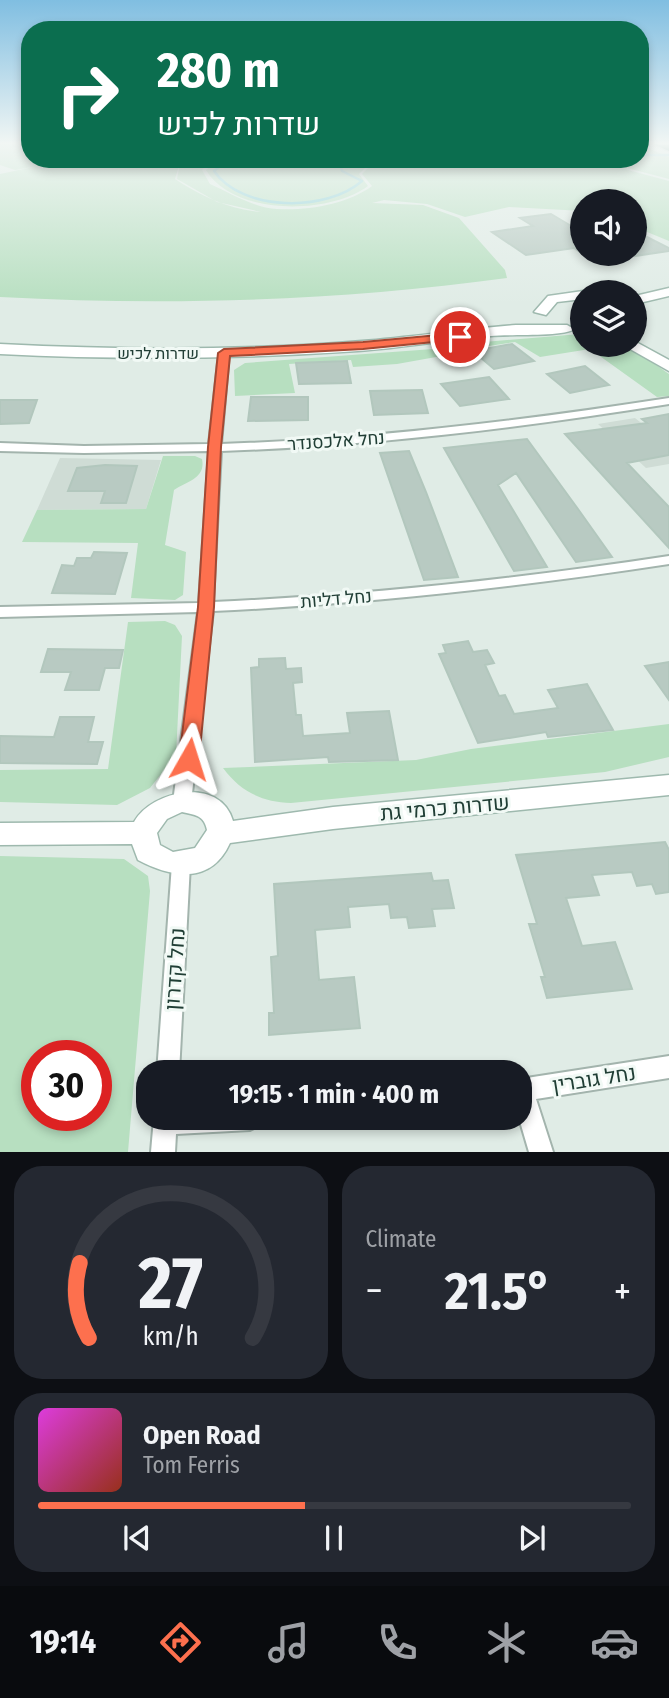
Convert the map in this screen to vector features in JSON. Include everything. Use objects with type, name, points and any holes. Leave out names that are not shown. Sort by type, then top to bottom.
[{"type":"street","points":[[647,297],[669,292]]},
{"type":"street","name":"שדרות לכיש","points":[[0,341],[169,346],[319,341],[522,320],[541,312],[545,303],[570,297]]},
{"type":"street","points":[[647,312],[669,302]]},
{"type":"street","points":[[541,312],[547,320],[570,329]]},
{"type":"street","name":"שדרות לכיש","points":[[0,349],[104,354],[224,353],[363,346],[533,329],[570,331]]},
{"type":"street","points":[[647,348],[652,354]]},
{"type":"street","points":[[647,352],[669,366]]},
{"type":"street","points":[[182,802],[206,607],[215,447],[224,353]]},
{"type":"street","name":"נחל אלכסנדר","points":[[0,447],[215,447],[417,435],[669,401]]},
{"type":"street","name":"נחל דליות","points":[[0,612],[110,612],[437,591],[669,561]]},
{"type":"street","name":"שדרות כרמי גת","points":[[222,833],[373,814],[527,802],[669,785]]},
{"type":"street","points":[[182,802],[203,804],[212,809],[222,824],[222,833],[219,842],[204,858],[181,864],[157,859],[143,843],[142,833],[152,816],[171,804],[182,802]]},
{"type":"street","points":[[0,834],[142,833]]},
{"type":"street","name":"נחל קדרון","points":[[169,1060],[181,864]]},
{"type":"street","name":"נחל גוברין","points":[[532,1088],[669,1067]]},
{"type":"street","points":[[532,1124],[541,1152]]},
{"type":"street","points":[[163,1152],[164,1130]]},
{"type":"shaded area","points":[[635,418],[669,445],[669,464],[646,468],[598,424]]},
{"type":"shaded area","points":[[60,458],[161,460],[146,509],[37,510]]},
{"type":"green space","points":[[0,198],[209,198],[213,200],[209,198],[238,198],[260,206],[289,209],[327,205],[349,198],[570,198],[570,210],[509,207],[465,217],[427,204],[384,200],[372,203],[423,205],[459,218],[505,270],[507,278],[381,292],[254,300],[63,300],[0,297]]},
{"type":"green space","points":[[243,198],[345,198],[307,206],[259,203]]},
{"type":"green space","points":[[647,198],[669,198],[669,241],[647,232]]},
{"type":"green space","points":[[570,335],[570,352],[540,357],[515,342],[489,346],[484,342]]},
{"type":"green space","points":[[460,347],[464,352],[397,364],[353,367],[351,360],[289,364],[295,393],[235,396],[234,370],[245,363]]},
{"type":"green space","points":[[601,357],[643,357],[669,374],[669,396],[657,397]]},
{"type":"green space","points":[[163,456],[195,456],[202,459],[203,465],[199,475],[174,490],[165,545],[186,552],[183,595],[175,600],[131,598],[138,543],[22,542],[37,510],[146,509]]},
{"type":"green space","points":[[165,621],[175,625],[182,636],[176,755],[150,788],[117,805],[0,802],[0,770],[108,769],[128,622]]},
{"type":"green space","points":[[669,724],[669,757],[605,772],[291,803],[253,794],[237,783],[223,768],[416,760],[471,749]]},
{"type":"green space","points":[[0,856],[124,859],[148,876],[150,891],[128,1152],[0,1152]]},
{"type":"building","points":[[551,214],[570,225],[570,249],[526,255],[492,232],[533,226],[520,218]]},
{"type":"building","points":[[647,237],[669,248],[669,251],[647,254]]},
{"type":"building","points":[[512,344],[534,361],[494,369],[473,351]]},
{"type":"building","points":[[347,361],[351,383],[299,384],[296,363]]},
{"type":"building","points":[[585,366],[609,385],[570,393],[547,374]]},
{"type":"building","points":[[489,377],[509,399],[460,406],[441,384]]},
{"type":"building","points":[[422,390],[428,413],[374,415],[370,391]]},
{"type":"building","points":[[251,397],[308,397],[308,420],[248,421]]},
{"type":"building","points":[[0,400],[37,400],[29,423],[0,424]]},
{"type":"building","points":[[669,414],[669,455],[627,463],[669,507],[669,548],[565,434],[647,423],[642,419]]},
{"type":"building","points":[[527,439],[612,557],[576,562],[516,473],[498,485],[547,567],[514,571],[444,448]]},
{"type":"building","points":[[409,451],[458,577],[424,580],[380,453]]},
{"type":"building","points":[[137,466],[126,503],[101,503],[105,491],[68,491],[77,468]]},
{"type":"building","points":[[94,552],[127,553],[115,594],[52,593],[62,565],[74,566],[77,558],[91,558]]},
{"type":"building","points":[[468,641],[473,652],[487,650],[494,663],[485,665],[499,696],[505,695],[514,714],[558,708],[548,690],[587,684],[613,730],[548,737],[546,732],[478,743],[439,654],[446,653],[443,645]]},
{"type":"building","points":[[48,649],[123,650],[119,668],[105,668],[99,690],[65,690],[71,672],[41,672]]},
{"type":"building","points":[[285,658],[286,669],[301,668],[302,682],[293,683],[296,715],[301,715],[303,736],[350,733],[347,713],[389,711],[398,760],[329,762],[328,757],[255,762],[251,668],[259,667],[259,659]]},
{"type":"building","points":[[669,662],[669,700],[645,666]]},
{"type":"building","points":[[60,717],[94,717],[88,742],[103,742],[97,764],[0,763],[0,736],[54,737]]},
{"type":"building","points":[[665,842],[669,850],[669,892],[656,894],[652,884],[637,886],[632,872],[592,875],[599,895],[566,898],[582,946],[615,942],[632,989],[547,998],[541,977],[545,977],[529,924],[537,924],[516,855]]},
{"type":"building","points":[[431,873],[433,881],[448,880],[454,908],[432,909],[435,926],[409,928],[407,917],[391,918],[389,904],[348,907],[350,927],[315,930],[319,980],[354,977],[360,1028],[269,1035],[269,1013],[274,1013],[271,957],[278,956],[274,884]]},
{"type":"waterway","points":[[257,198],[285,203],[329,198]]},
{"type":"route","points":[[189,759],[206,607],[215,447],[224,353],[363,346],[460,337]]}]
